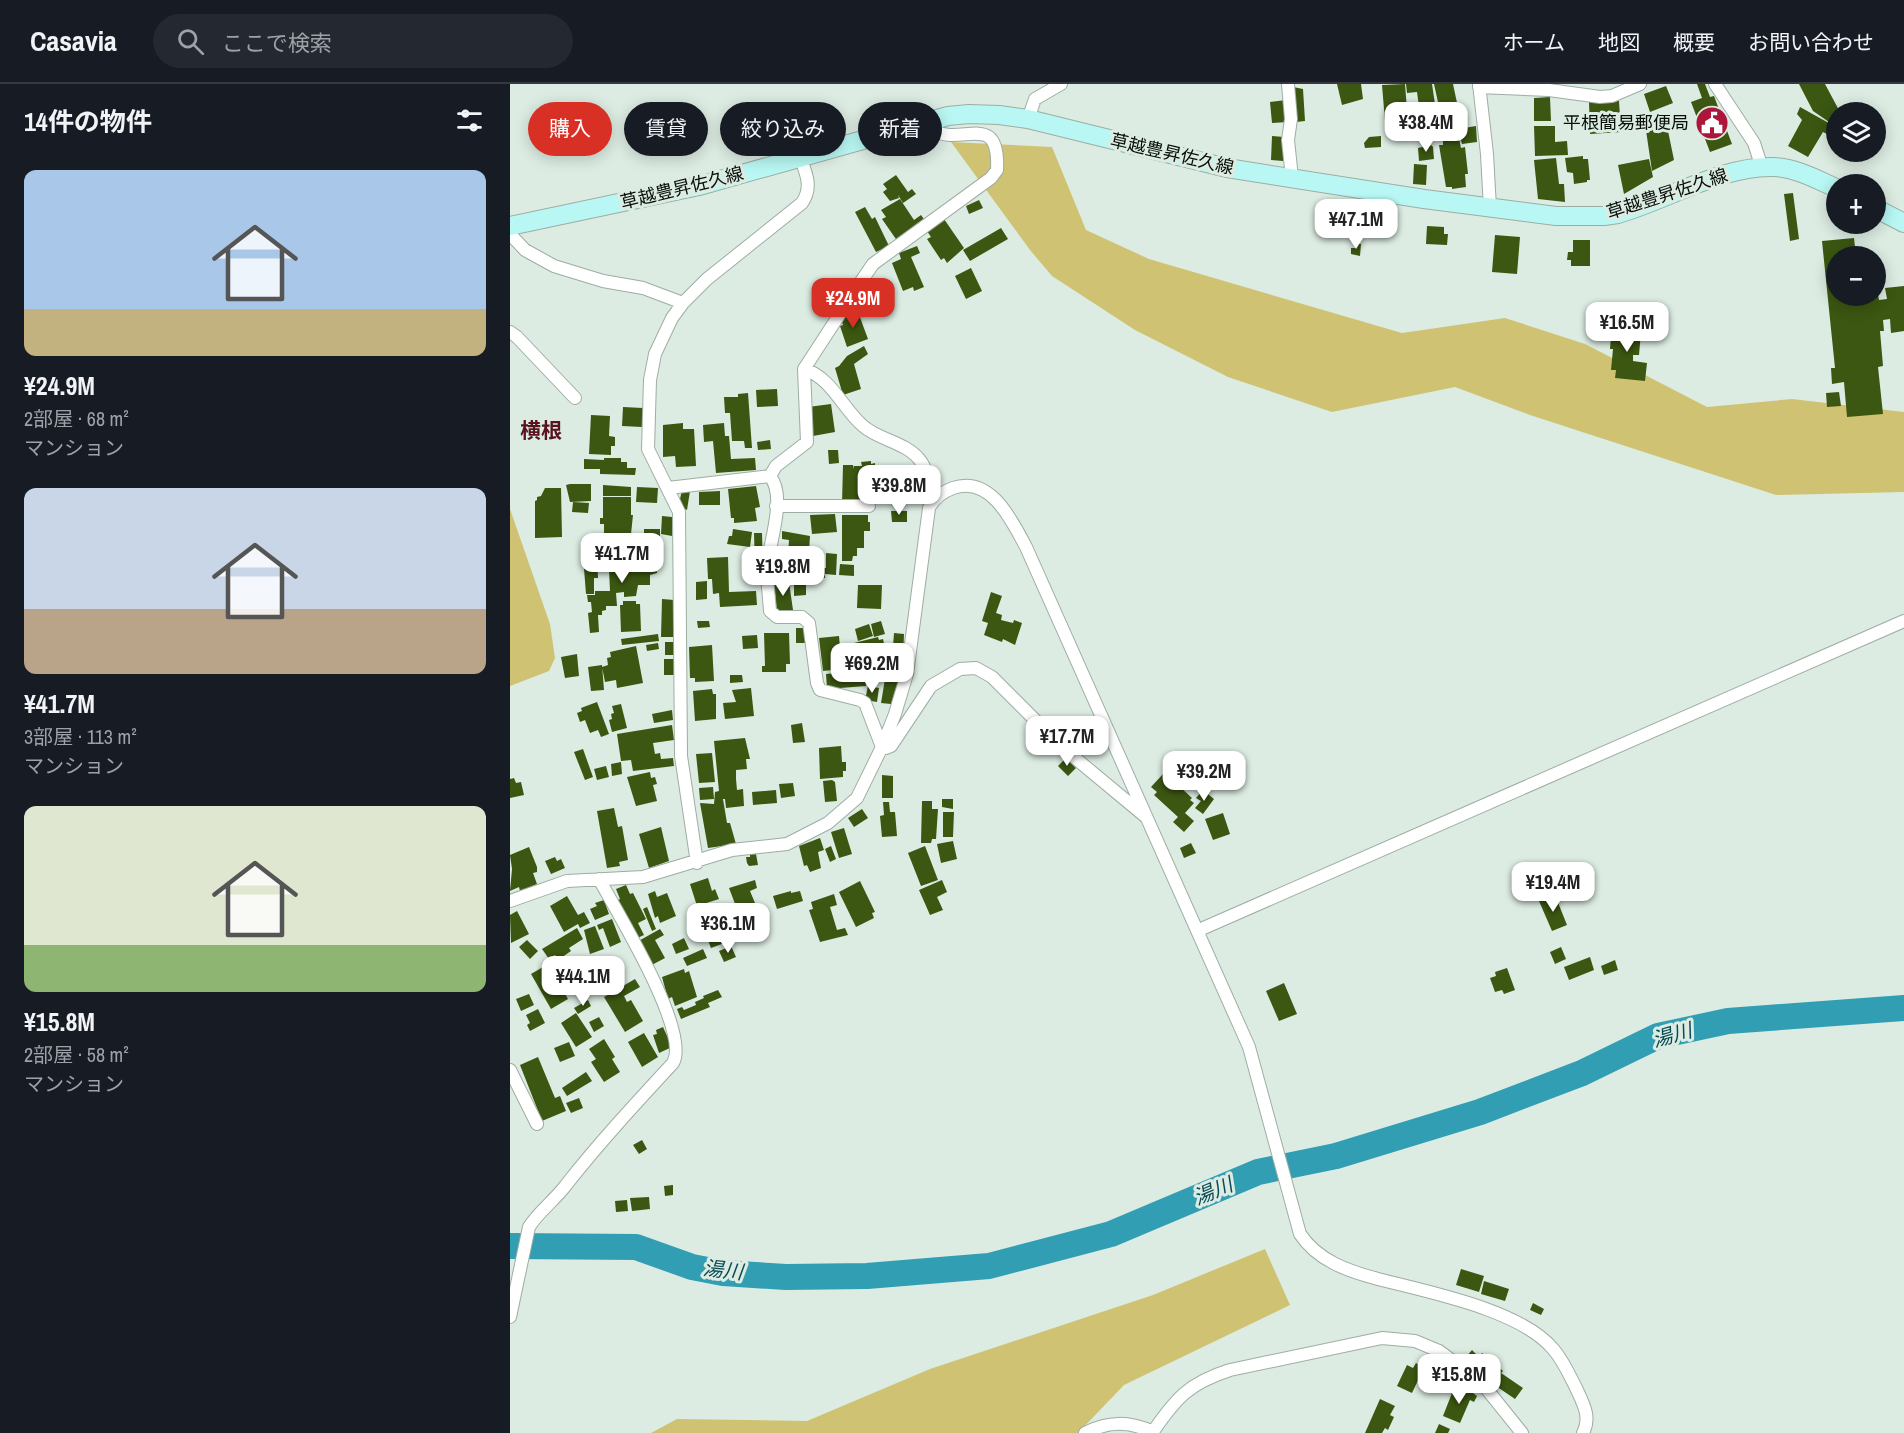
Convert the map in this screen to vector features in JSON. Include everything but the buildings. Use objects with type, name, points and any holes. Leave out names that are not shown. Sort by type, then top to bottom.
[{"type":"main road","name":"草越豊昇佐久線","points":[[942,118],[969,114],[1028,119],[1227,168],[1556,216],[1604,216],[1635,209],[1732,173],[1762,168],[1785,169],[1802,173],[1826,184]]},
{"type":"main road","name":"草越豊昇佐久線","points":[[510,226],[673,192],[858,140]]},
{"type":"main road","points":[[1886,214],[1904,224]]},
{"type":"street","points":[[1028,119],[1035,99],[1061,84]]},
{"type":"street","points":[[1288,84],[1291,119],[1288,140],[1292,178]]},
{"type":"street","points":[[1490,208],[1487,154],[1479,86],[1549,90],[1600,97],[1612,96],[1640,84]]},
{"type":"street","points":[[1721,86],[1754,143],[1762,168]]},
{"type":"street","points":[[770,476],[776,466],[807,442],[804,369],[873,264],[991,178],[997,170],[995,146],[990,138],[979,134],[942,134]]},
{"type":"street","points":[[697,863],[681,756],[679,512],[648,449],[650,380],[655,354],[672,318],[683,303],[707,279],[802,203],[808,191],[808,179],[800,157]]},
{"type":"street","points":[[510,234],[525,250],[554,266],[603,281],[643,288],[683,303]]},
{"type":"street","points":[[510,332],[575,398]]},
{"type":"street","points":[[804,369],[820,375],[864,428],[910,451],[919,459],[925,469],[931,489],[938,496]]},
{"type":"street","points":[[668,488],[770,476]]},
{"type":"street","points":[[770,476],[776,486],[777,506],[767,568],[770,611],[777,617],[802,617],[809,623],[817,683],[820,690],[865,703],[882,747]]},
{"type":"street","points":[[510,901],[567,881],[643,877],[697,863],[732,850],[787,844],[820,829],[857,798],[882,747],[907,674],[926,517],[938,496],[951,489],[970,486],[983,491],[994,498],[1007,513],[1026,547],[1199,930],[1249,1047],[1300,1234],[1306,1243],[1319,1254],[1342,1267],[1491,1311],[1528,1327],[1554,1349],[1565,1366],[1588,1419],[1583,1433]]},
{"type":"street","points":[[777,506],[869,506]]},
{"type":"street","points":[[1199,930],[1904,621]]},
{"type":"street","points":[[882,747],[891,746],[923,696],[939,680],[960,669],[976,668],[992,677],[1063,748],[1149,820]]},
{"type":"street","points":[[510,1317],[529,1227],[565,1187],[585,1158],[673,1063],[677,1052],[672,1026],[663,999],[599,879]]},
{"type":"street","points":[[510,1070],[537,1124]]},
{"type":"street","points":[[1085,1433],[1095,1427],[1116,1423],[1138,1425],[1152,1432],[1183,1393],[1205,1378],[1230,1370],[1383,1338],[1415,1341],[1439,1350],[1481,1382],[1522,1433]]},
{"type":"shaded area","points":[[951,142],[1052,147],[1086,230],[1149,259],[1402,333],[1505,318],[1585,344],[1707,407],[1792,399],[1904,412],[1904,492],[1776,495],[1530,415],[1455,387],[1332,412],[1228,377],[1135,330],[1052,276],[1030,250]]},
{"type":"shaded area","points":[[510,509],[550,624],[555,658],[549,671],[510,686]]},
{"type":"shaded area","points":[[1265,1249],[1290,1305],[1124,1385],[1078,1433],[651,1433],[677,1419],[807,1421],[930,1369],[1153,1295]]},
{"type":"waterway","name":"湯川","points":[[510,1246],[636,1247],[692,1267],[723,1273],[786,1277],[867,1276],[989,1266],[1111,1234],[1258,1172],[1336,1156],[1480,1112],[1582,1073],[1658,1036],[1728,1021],[1904,1008]]},
{"type":"place","name":"平根簡易郵便局","points":[[1712,123]]},
{"type":"district","name":"横根","points":[[541,431]]}]
